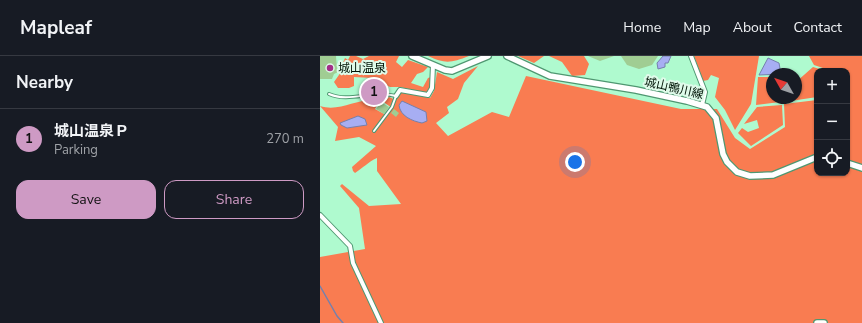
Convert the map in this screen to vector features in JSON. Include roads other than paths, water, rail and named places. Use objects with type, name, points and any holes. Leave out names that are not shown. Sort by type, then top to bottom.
[{"type":"main road","points":[[412,56],[452,71],[488,56]]},
{"type":"main road","name":"城山鴨川線","points":[[507,56],[550,76],[630,89],[707,107],[716,118],[724,154],[732,168],[737,172],[750,176],[774,175],[814,159]]},
{"type":"main road","points":[[850,164],[862,168]]},
{"type":"main road","points":[[817,323],[824,323]]},
{"type":"street","points":[[691,56],[705,92],[702,105]]},
{"type":"street","points":[[396,96],[400,90],[428,95],[432,88],[433,65]]},
{"type":"street","points":[[320,214],[350,246],[353,263],[381,323]]},
{"type":"lane","points":[[329,94],[339,99],[366,94],[387,93],[396,96],[392,108],[374,130]]},
{"type":"water","points":[[663,56],[671,56],[668,63],[665,63],[665,67],[658,69],[657,63]]},
{"type":"water","points":[[768,58],[779,63],[780,68],[766,68],[766,75],[759,75]]},
{"type":"water","points":[[402,101],[426,112],[427,121],[422,123],[418,122],[404,115],[399,105]]},
{"type":"water","points":[[358,116],[365,119],[367,125],[347,128],[340,123]]},
{"type":"waterway","points":[[320,286],[337,316],[343,323]]},
{"type":"place","name":"城山温泉","points":[[330,68]]},
{"type":"place","name":"城山温泉Ｐ","points":[[374,92]]}]
